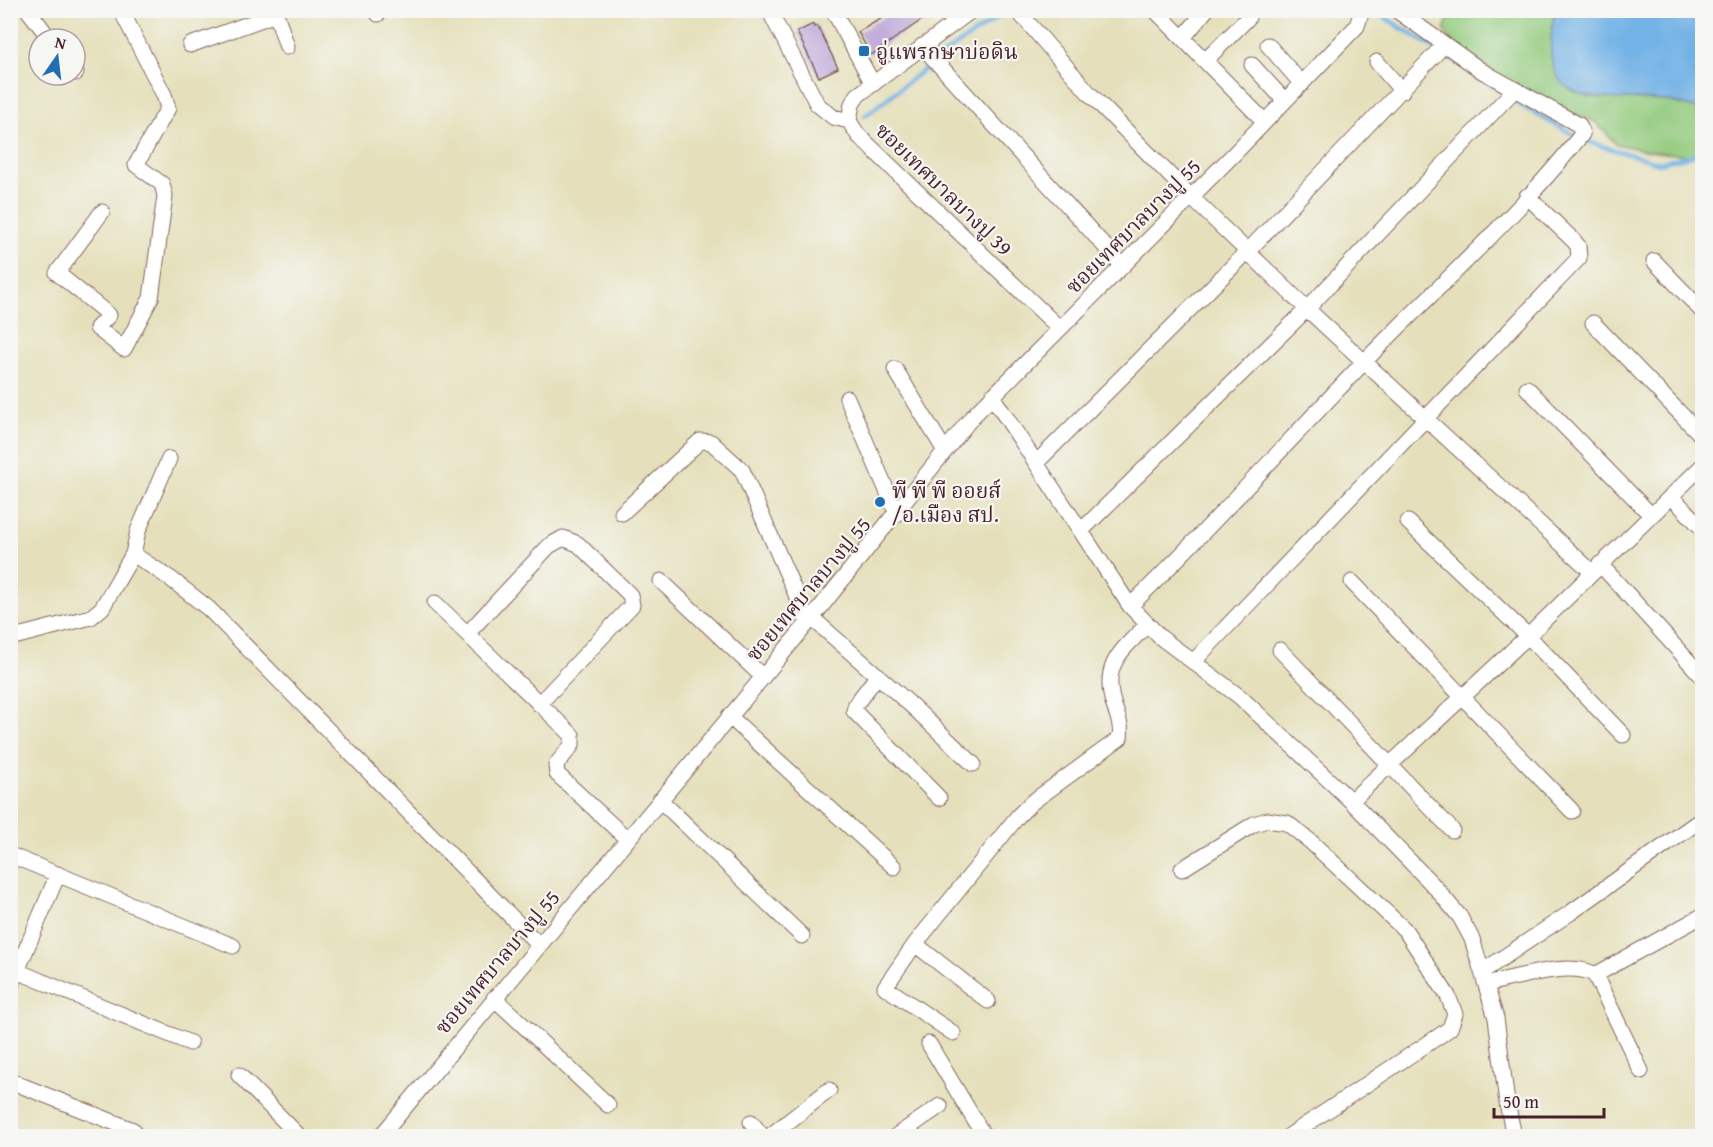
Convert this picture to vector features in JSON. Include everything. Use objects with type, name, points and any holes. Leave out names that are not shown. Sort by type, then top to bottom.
[{"type":"street","points":[[28,10],[41,27]]},
{"type":"street","points":[[102,212],[57,273],[109,315],[97,328],[123,349],[151,298],[165,196],[162,184],[136,165],[168,108],[164,95],[121,10]]},
{"type":"street","points":[[769,10],[817,104],[825,113],[849,121]]},
{"type":"street","points":[[833,10],[873,84]]},
{"type":"street","name":"ซอยเทศบาลบางปู 39","points":[[972,10],[931,56],[873,84],[858,95],[852,104],[849,121],[858,135],[1059,328]]},
{"type":"street","points":[[1155,10],[1265,122]]},
{"type":"street","points":[[1183,38],[1206,10]]},
{"type":"street","points":[[1130,606],[1527,196],[1579,138],[1579,124],[1511,94],[1439,50],[1396,10]]},
{"type":"street","points":[[190,45],[276,12],[287,46]]},
{"type":"street","points":[[1018,12],[1089,93],[1191,197],[1308,309],[1596,568],[1700,674]]},
{"type":"street","name":"ซอยเทศบาลบางปู 55","points":[[381,1137],[494,998],[810,620],[992,396],[1302,84],[1357,26],[1361,13]]},
{"type":"street","points":[[1205,61],[1248,18]]},
{"type":"street","points":[[1268,45],[1302,84]]},
{"type":"street","points":[[1036,463],[1248,252],[1439,50]]},
{"type":"street","points":[[931,56],[1122,266]]},
{"type":"street","points":[[1377,62],[1402,91]]},
{"type":"street","points":[[1252,65],[1285,101]]},
{"type":"street","points":[[1080,531],[1308,309],[1511,94]]},
{"type":"street","points":[[1194,661],[1579,258],[1578,246],[1573,240],[1527,196]]},
{"type":"street","points":[[1654,261],[1702,311]]},
{"type":"street","points":[[1593,323],[1702,436]]},
{"type":"street","points":[[895,369],[945,451]]},
{"type":"street","points":[[1527,388],[1650,514]]},
{"type":"street","points":[[992,396],[1130,606],[1146,626],[1240,696],[1351,801],[1436,887],[1460,917],[1472,939],[1496,1018],[1507,1103],[1514,1137]]},
{"type":"street","points":[[847,398],[897,514]]},
{"type":"street","points":[[622,513],[700,441],[711,442],[742,470],[810,620],[878,675],[973,764]]},
{"type":"street","points":[[10,638],[91,617],[102,608],[133,554],[138,531],[169,459]]},
{"type":"street","points":[[1351,801],[1528,636],[1650,514],[1702,466]]},
{"type":"street","points":[[1671,496],[1702,528]]},
{"type":"street","points":[[1408,522],[1528,636],[1623,735]]},
{"type":"street","points":[[467,634],[557,541],[570,540],[593,559],[630,595],[632,605],[539,704]]},
{"type":"street","points":[[133,554],[171,579],[208,609],[539,945]]},
{"type":"street","points":[[661,581],[762,676]]},
{"type":"street","points":[[1352,582],[1572,811]]},
{"type":"street","points":[[435,603],[572,735],[572,745],[556,765],[557,774],[627,839]]},
{"type":"street","points":[[953,1033],[885,987],[915,944],[1018,816],[1031,803],[1120,738],[1121,732],[1110,695],[1109,678],[1117,655],[1146,626]]},
{"type":"street","points":[[1280,650],[1452,830]]},
{"type":"street","points":[[878,675],[856,704],[854,711],[939,798]]},
{"type":"street","points":[[729,716],[894,867]]},
{"type":"street","points":[[660,800],[802,936]]},
{"type":"street","points":[[1485,978],[1570,913],[1702,819]]},
{"type":"street","points":[[1182,869],[1254,824],[1267,820],[1287,823],[1311,842],[1405,930],[1448,996],[1455,1014],[1450,1028],[1289,1137]]},
{"type":"street","points":[[10,855],[233,946]]},
{"type":"street","points":[[10,987],[14,969],[58,874]]},
{"type":"street","points":[[1595,975],[1702,916]]},
{"type":"street","points":[[915,944],[988,1001]]},
{"type":"street","points":[[14,969],[190,1043]]},
{"type":"street","points":[[1485,978],[1561,969],[1588,969],[1595,975],[1641,1071]]},
{"type":"street","points":[[494,998],[608,1105]]},
{"type":"street","points":[[929,1044],[984,1137]]},
{"type":"street","points":[[239,1075],[299,1137]]},
{"type":"street","points":[[10,1081],[134,1130]]},
{"type":"street","points":[[770,1137],[829,1090]]},
{"type":"street","points":[[896,1137],[940,1106]]},
{"type":"street","points":[[751,1122],[762,1137]]},
{"type":"green space","points":[[1451,11],[1557,11],[1587,97],[1668,101],[1702,110],[1702,157],[1648,151],[1616,144],[1596,122],[1522,93],[1460,56],[1444,30]]},
{"type":"water","points":[[1555,11],[1702,11],[1702,110],[1667,101],[1594,97],[1576,92],[1562,83],[1553,67],[1551,44]]},
{"type":"building","points":[[896,10],[936,10],[871,55],[858,32]]},
{"type":"building","points":[[813,24],[814,27],[817,25],[838,68],[819,77],[797,32]]},
{"type":"waterway","points":[[865,116],[945,53],[1009,10]]},
{"type":"waterway","points":[[1365,11],[1379,14],[1462,65]]},
{"type":"waterway","points":[[1481,78],[1522,106],[1585,141],[1659,163],[1702,153]]},
{"type":"place","name":"อู่แพรกษาบ่อดิน","points":[[864,51]]},
{"type":"place","name":"พี พี พี ออยส์ /อ.เมือง สป.","points":[[880,502]]}]
